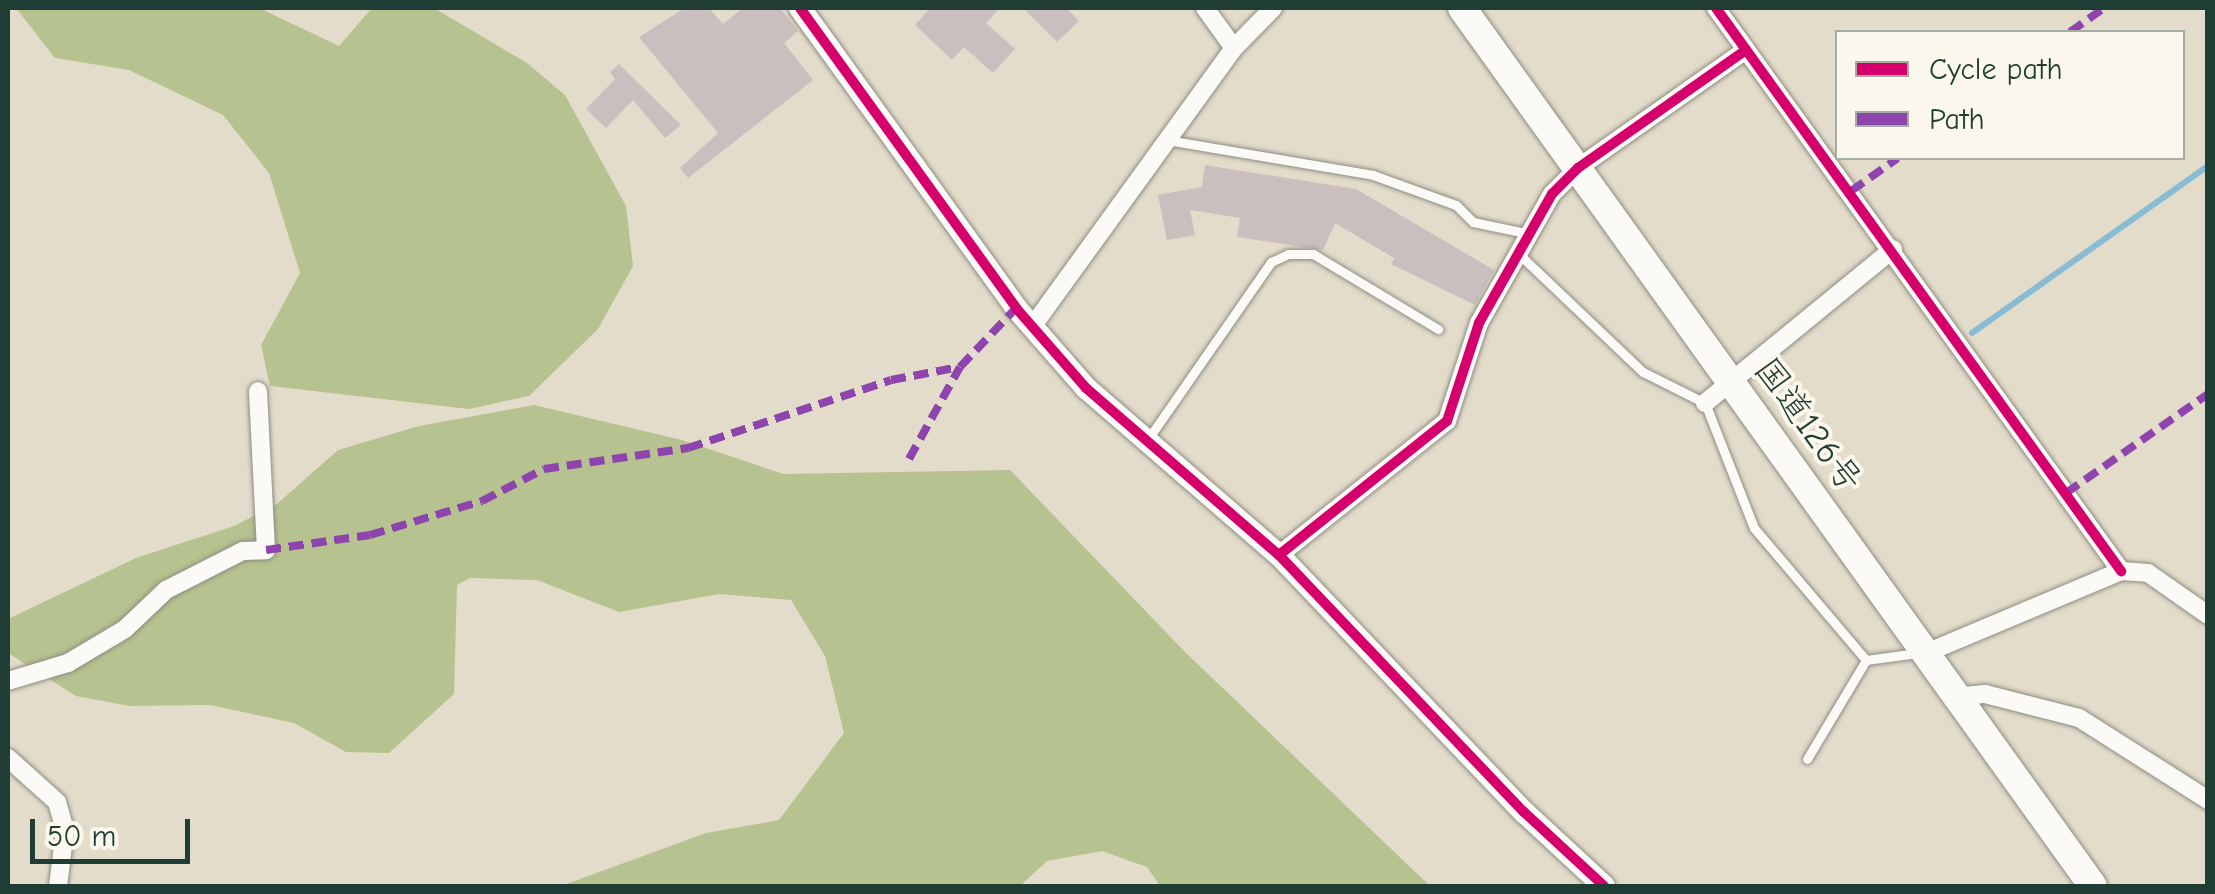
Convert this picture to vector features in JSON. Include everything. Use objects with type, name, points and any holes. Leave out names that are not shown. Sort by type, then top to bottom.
[{"type":"highway","name":"国道126号","points":[[1462,8],[2092,886]]},
{"type":"street","points":[[800,8],[1032,327],[1086,388],[1280,554],[1524,812],[1604,886]]},
{"type":"street","points":[[1205,8],[1234,48]]},
{"type":"street","points":[[1032,327],[1234,48],[1274,8]]},
{"type":"street","points":[[1716,8],[2121,571]]},
{"type":"street","points":[[1280,554],[1447,420],[1478,323],[1521,256],[1552,194],[1578,168],[1746,50]]},
{"type":"street","points":[[1704,403],[1893,249]]},
{"type":"street","points":[[8,681],[68,663],[125,629],[166,590],[243,551],[266,550],[258,391]]},
{"type":"street","points":[[1926,652],[2121,571],[2148,573],[2208,615]]},
{"type":"street","points":[[1956,697],[1985,694],[2078,718],[2208,800]]},
{"type":"street","points":[[8,758],[58,802],[65,830],[58,886]]},
{"type":"lane","points":[[1167,140],[1374,175],[1456,206],[1474,222],[1533,235]]},
{"type":"lane","points":[[1148,439],[1272,262],[1288,254],[1313,254],[1438,328]]},
{"type":"lane","points":[[1521,256],[1643,372],[1704,403],[1754,528],[1866,660]]},
{"type":"lane","points":[[1866,660],[1926,652]]},
{"type":"lane","points":[[1807,759],[1866,660]]},
{"type":"green space","points":[[16,8],[259,8],[339,46],[372,8],[434,8],[527,63],[565,95],[626,206],[633,266],[598,329],[529,396],[469,409],[270,386],[261,345],[300,273],[269,173],[223,115],[129,70],[55,58]]},
{"type":"green space","points":[[534,405],[682,440],[783,474],[1010,470],[1186,653],[1430,886],[1160,886],[1147,867],[1102,851],[1047,861],[1020,886],[561,886],[706,833],[779,820],[844,733],[825,656],[791,600],[719,594],[619,612],[537,580],[470,578],[457,585],[454,694],[389,753],[346,752],[294,723],[210,705],[130,706],[76,696],[8,653],[8,619],[136,558],[234,526],[277,504],[338,450],[419,426]]},
{"type":"building","points":[[685,8],[709,8],[723,24],[743,8],[780,8],[798,31],[784,43],[813,80],[688,178],[680,168],[718,133],[639,37]]},
{"type":"building","points":[[930,8],[1000,8],[986,23],[1015,49],[993,73],[964,47],[952,60],[915,25]]},
{"type":"building","points":[[1023,8],[1066,8],[1079,21],[1057,42]]},
{"type":"building","points":[[619,64],[681,125],[665,138],[633,100],[606,128],[586,109],[615,79],[610,72]]},
{"type":"building","points":[[1205,165],[1356,189],[1494,270],[1475,305],[1391,264],[1394,258],[1335,223],[1323,250],[1237,237],[1240,218],[1190,210],[1195,235],[1167,240],[1158,195],[1202,187]]},
{"type":"waterway","points":[[1972,333],[2208,166]]},
{"type":"marked path","points":[[2073,30],[2104,8]]},
{"type":"marked path","points":[[1851,191],[1895,160]]},
{"type":"marked path","points":[[909,459],[960,367],[1016,308]]},
{"type":"marked path","points":[[266,550],[370,535],[482,501],[544,469],[688,448],[891,380],[960,367]]},
{"type":"marked path","points":[[2066,493],[2208,394]]},
{"type":"cycle path","points":[[800,8],[1016,308],[1086,388],[1279,555],[1524,812],[1604,886]]},
{"type":"cycle path","points":[[1716,8],[2121,571]]},
{"type":"cycle path","points":[[1279,555],[1447,421],[1479,323],[1552,194],[1578,168],[1746,50]]}]
